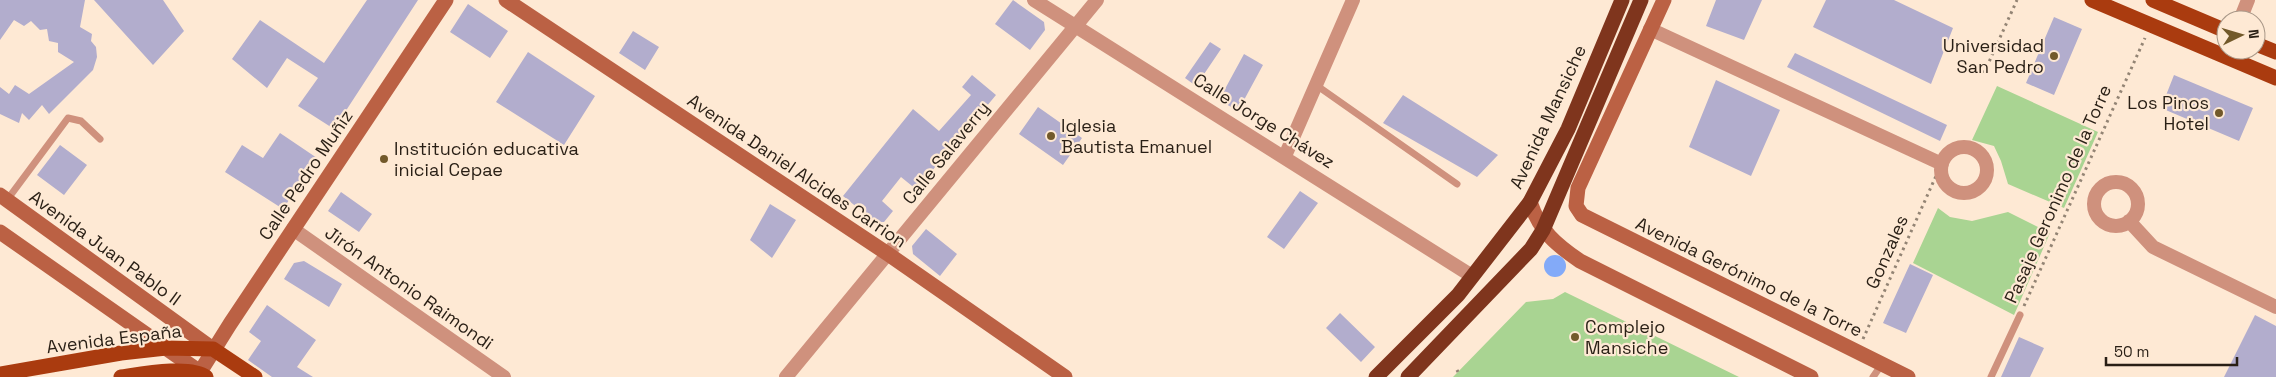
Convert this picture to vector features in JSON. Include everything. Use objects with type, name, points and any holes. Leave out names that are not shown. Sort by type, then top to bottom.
[{"type":"highway","name":"Avenida Mansiche","points":[[1376,377],[1458,295],[1530,202],[1568,129],[1622,0]]},
{"type":"highway","name":"Avenida Mansiche","points":[[1408,377],[1531,249],[1543,230],[1640,0]]},
{"type":"main road","name":"Calle Pedro Muñiz","points":[[201,375],[213,349],[446,0]]},
{"type":"main road","name":"Avenida Daniel Alcides Carrion","points":[[506,0],[888,254],[1065,377]]},
{"type":"main road","points":[[1650,29],[1664,0]]},
{"type":"main road","points":[[2092,0],[2216,47]]},
{"type":"main road","points":[[2153,0],[2216,27]]},
{"type":"main road","name":"Avenida Gerónimo de la Torre","points":[[1650,29],[1578,188],[1576,206],[1582,215],[1908,377]]},
{"type":"main road","points":[[2243,60],[2276,78]]},
{"type":"main road","name":"Avenida Juan Pablo II","points":[[2,200],[213,349]]},
{"type":"main road","points":[[1530,202],[1543,230],[1564,250],[1580,261],[1811,377]]},
{"type":"main road","points":[[0,232],[166,348],[201,375]]},
{"type":"main road","name":"Avenida España","points":[[0,374],[121,353],[166,348],[213,349]]},
{"type":"main road","points":[[213,349],[255,377]]},
{"type":"main road","points":[[122,377],[171,372],[201,375]]},
{"type":"street","name":"Calle Jorge Chávez","points":[[1034,0],[1285,156],[1472,276]]},
{"type":"street","name":"Calle Salaverry","points":[[786,377],[1096,0]]},
{"type":"street","points":[[1285,156],[1354,0]]},
{"type":"street","points":[[1650,29],[1942,164]]},
{"type":"street","points":[[2129,222],[2153,247],[2276,308]]},
{"type":"street","name":"Jirón Antonio Raimondi","points":[[293,229],[504,377]]},
{"type":"lane","points":[[1316,85],[1456,184]]},
{"type":"lane","points":[[2,200],[68,118],[81,121],[100,138]]},
{"type":"lane","name":"Pasaje Geronimo de la Torre","points":[[1992,377],[2020,315]]},
{"type":"lane","points":[[1873,377],[1882,364]]},
{"type":"path","points":[[1984,73],[2017,0]]},
{"type":"path","name":"Pasaje Geronimo de la Torre","points":[[2020,315],[2152,24]]},
{"type":"path","name":"Gonzales","points":[[1857,351],[1942,164]]},
{"type":"green space","points":[[1997,86],[2098,132],[2064,208],[2008,184],[1994,146],[1972,140]]},
{"type":"green space","points":[[1938,208],[1950,217],[1972,221],[2008,212],[2050,233],[2014,315],[1913,263]]},
{"type":"green space","name":"Complejo Mansiche","points":[[1565,292],[1739,377],[1453,377],[1526,302],[1553,299]]},
{"type":"water","points":[[1555,255],[1563,258],[1566,266],[1563,274],[1555,277],[1547,274],[1544,266],[1547,258]]},
{"type":"building","points":[[0,0],[85,0],[80,27],[92,34],[91,41],[96,47],[97,57],[93,70],[49,114],[42,105],[29,120],[22,113],[19,123],[0,114],[0,87],[9,94],[15,85],[29,94],[74,62],[58,52],[58,43],[49,41],[47,29],[40,30],[31,21],[24,26],[14,20],[0,40]]},
{"type":"building","points":[[94,0],[163,0],[184,31],[153,65]]},
{"type":"building","points":[[367,0],[418,0],[334,129],[298,106],[318,78],[287,58],[267,88],[232,59],[260,20],[324,63]]},
{"type":"building","points":[[1013,0],[1044,22],[1045,30],[1030,50],[995,24]]},
{"type":"building","points":[[1716,0],[1762,0],[1744,40],[1706,26]]},
{"type":"building","points":[[1826,0],[1894,0],[1953,28],[1931,84],[1813,27]]},
{"type":"building","points":[[468,4],[508,31],[490,58],[450,32]]},
{"type":"building","name":"Universidad San Pedro","points":[[2054,17],[2082,29],[2054,95],[2026,83]]},
{"type":"building","points":[[633,31],[659,47],[645,70],[619,53]]},
{"type":"building","points":[[1210,42],[1221,49],[1196,86],[1185,78]]},
{"type":"building","points":[[528,52],[595,96],[564,145],[496,102]]},
{"type":"building","points":[[1795,53],[1947,125],[1940,141],[1787,67]]},
{"type":"building","points":[[1244,54],[1263,65],[1238,111],[1219,100]]},
{"type":"building","points":[[972,75],[996,95],[986,107],[984,105],[917,190],[901,177],[882,201],[893,211],[884,222],[878,222],[869,217],[843,196],[913,109],[939,131],[971,95],[962,87]]},
{"type":"building","name":"Los Pinos Hotel","points":[[2174,75],[2253,108],[2239,141],[2161,108]]},
{"type":"building","points":[[1716,80],[1780,110],[1751,176],[1689,147]]},
{"type":"building","points":[[1403,95],[1498,155],[1477,177],[1383,123]]},
{"type":"building","name":"Iglesia Bautista Emanuel","points":[[1038,107],[1082,138],[1063,165],[1019,134]]},
{"type":"building","points":[[280,133],[317,158],[283,209],[225,172],[242,145],[263,158]]},
{"type":"building","points":[[60,145],[87,165],[64,195],[37,175]]},
{"type":"building","points":[[1300,191],[1318,203],[1284,249],[1267,237]]},
{"type":"building","points":[[341,192],[372,214],[359,232],[328,211]]},
{"type":"building","points":[[770,204],[796,220],[772,258],[750,240]]},
{"type":"building","points":[[926,229],[957,254],[940,276],[913,254],[912,246]]},
{"type":"building","points":[[304,261],[342,284],[329,307],[284,279],[294,263]]},
{"type":"building","points":[[1910,264],[1933,275],[1906,333],[1883,323]]},
{"type":"building","points":[[267,305],[316,340],[297,367],[313,377],[272,377],[248,360],[261,341],[249,332]]},
{"type":"building","points":[[1340,313],[1375,347],[1361,362],[1326,328]]},
{"type":"building","points":[[2255,315],[2276,326],[2276,377],[2224,377]]},
{"type":"building","points":[[2019,337],[2044,348],[2030,377],[2001,377]]},
{"type":"place","name":"Universidad San Pedro","points":[[2054,56]]},
{"type":"place","name":"Los Pinos Hotel","points":[[2219,113]]},
{"type":"place","name":"Iglesia Bautista Emanuel","points":[[1051,136]]},
{"type":"place","name":"Institución educativa inicial Cepae","points":[[384,159]]},
{"type":"place","name":"Complejo Mansiche","points":[[1575,337]]}]
